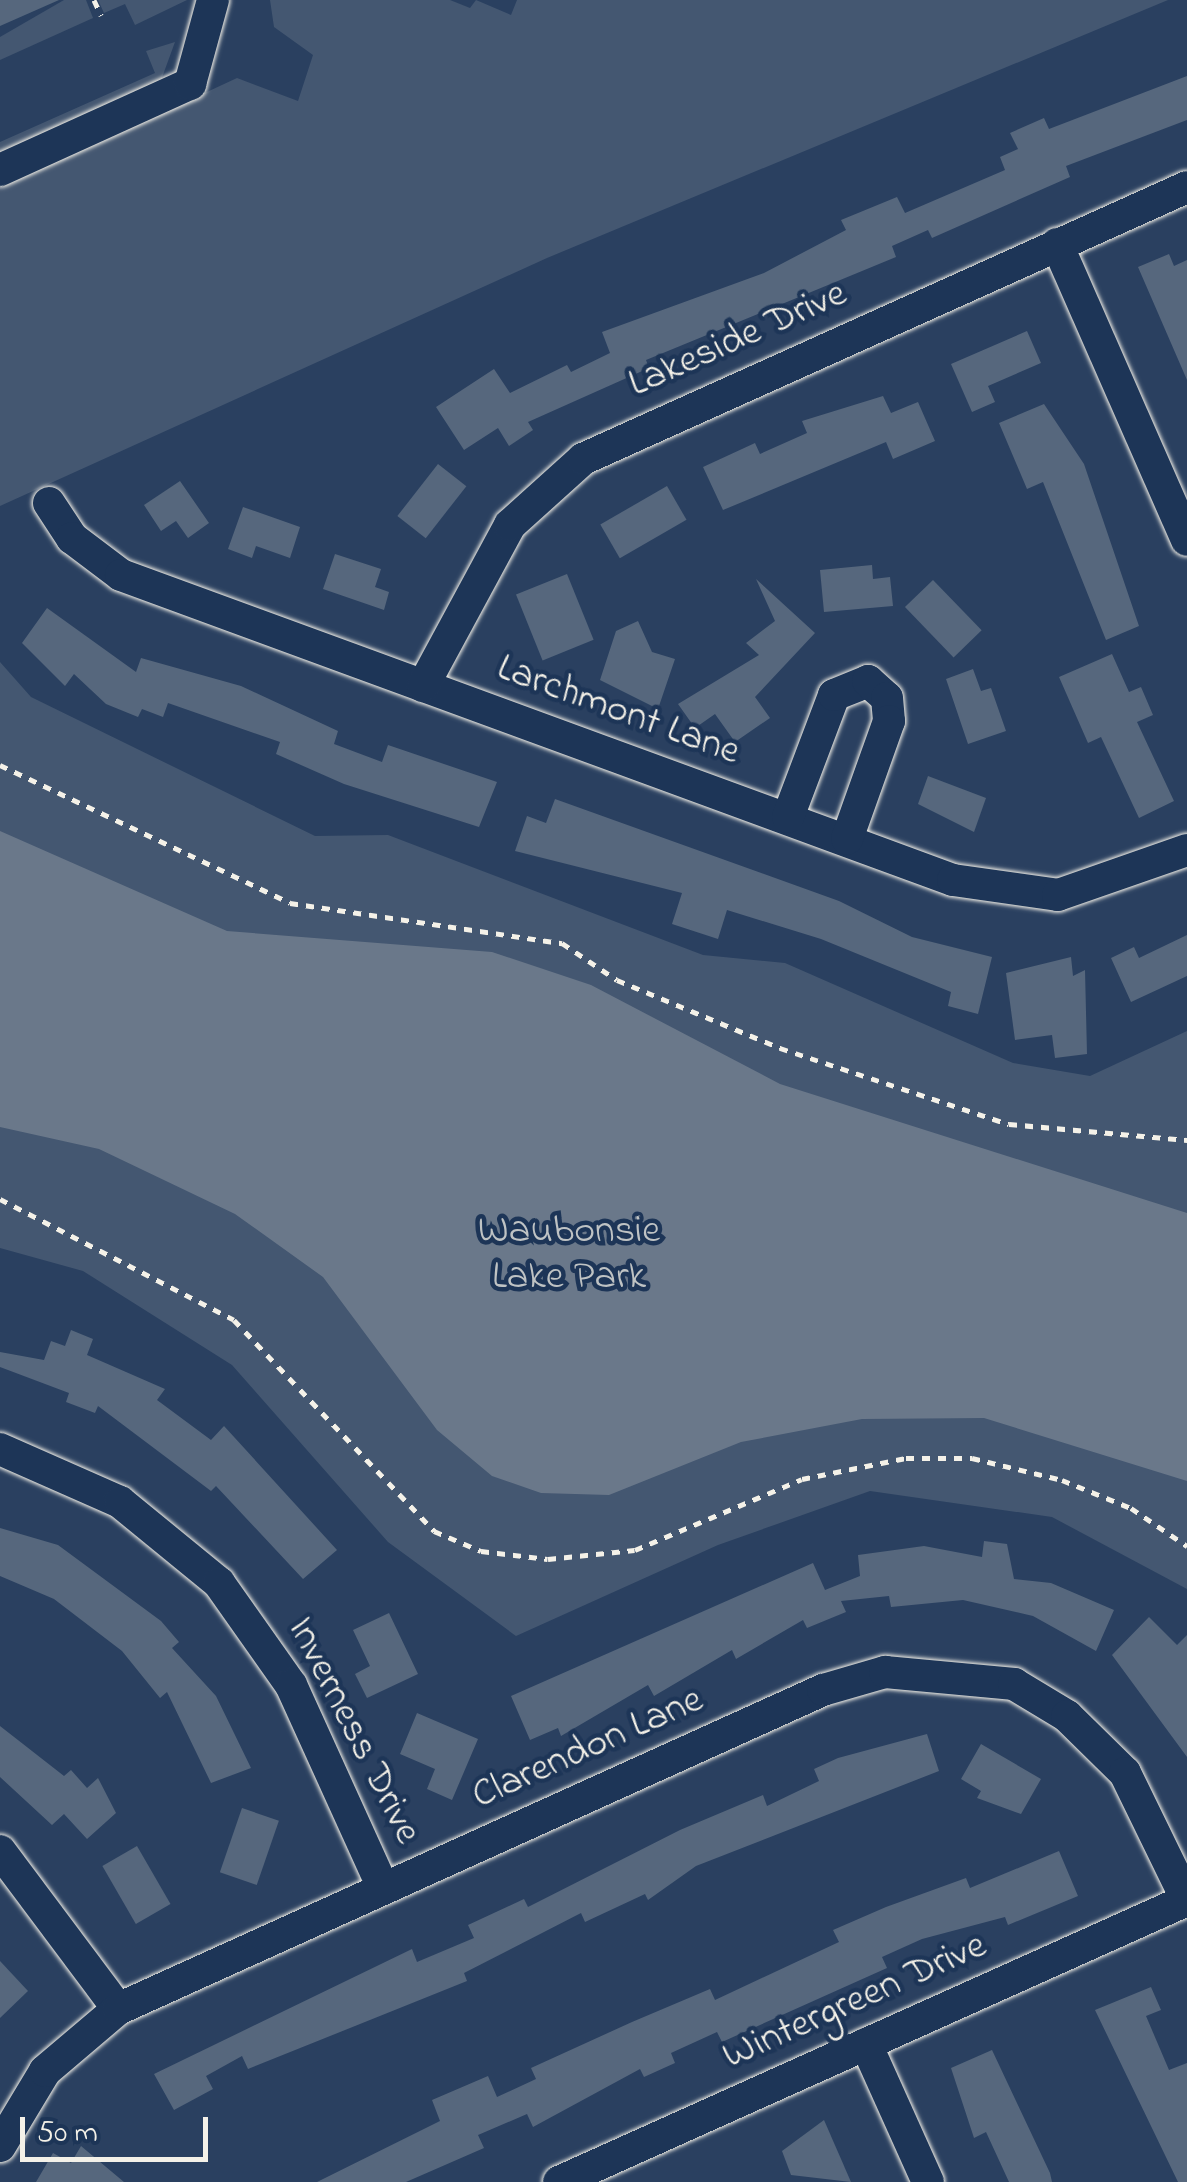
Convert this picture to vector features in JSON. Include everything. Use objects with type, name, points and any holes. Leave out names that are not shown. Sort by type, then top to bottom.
[{"type":"street","points":[[0,170],[190,84],[212,0]]},
{"type":"street","name":"Lakeside Drive","points":[[423,686],[510,525],[583,459],[1187,187]]},
{"type":"street","points":[[1057,244],[1187,540]]},
{"type":"street","name":"Larchmont Lane","points":[[49,503],[72,538],[121,576],[972,885],[1038,896],[1111,883],[1187,850]]},
{"type":"street","points":[[788,817],[834,696],[868,681],[887,698],[889,721],[847,840]]},
{"type":"street","name":"Inverness Drive","points":[[0,1449],[120,1502],[230,1596],[291,1685],[384,1888]]},
{"type":"street","name":"Clarendon Lane","points":[[0,2146],[45,2071],[118,2009],[823,1690],[916,1669],[1014,1684],[1086,1730],[1144,1804],[1187,1900]]},
{"type":"street","points":[[0,1851],[118,2009]]},
{"type":"street","name":"Wintergreen Drive","points":[[559,2182],[1187,1900]]},
{"type":"street","points":[[866,2044],[928,2182]]},
{"type":"path","points":[[94,0],[101,15]]},
{"type":"path","points":[[0,766],[290,903],[562,943],[617,980],[780,1048],[1009,1124],[1187,1140]]},
{"type":"path","points":[[0,1199],[234,1320],[434,1532],[480,1551],[548,1559],[635,1550],[802,1479],[906,1458],[972,1458],[1062,1480],[1131,1508],[1187,1546]]},
{"type":"green space","points":[[64,0],[86,0],[93,18],[0,60],[0,37]]},
{"type":"green space","points":[[98,0],[187,0],[135,25],[125,4],[104,13]]},
{"type":"green space","points":[[270,0],[450,0],[470,8],[476,0],[511,15],[517,0],[1168,0],[547,258],[0,506],[0,188],[237,78],[298,101],[313,55],[274,27]]},
{"type":"green space","points":[[175,42],[160,83],[0,156],[0,142],[155,73],[146,51]]},
{"type":"green space","name":"Waubonsie Lake Park","points":[[0,662],[31,697],[315,836],[388,835],[703,955],[785,963],[1013,1063],[1090,1076],[1187,1031],[1187,1589],[1052,1517],[870,1491],[718,1545],[516,1636],[388,1542],[232,1365],[83,1271],[0,1248]]},
{"type":"shaded area","name":"Waubonsie Lake Park","points":[[0,831],[227,931],[492,952],[591,985],[780,1084],[1187,1213],[1187,1481],[984,1418],[862,1419],[741,1442],[609,1495],[541,1493],[492,1476],[437,1430],[323,1277],[235,1214],[99,1149],[0,1127]]},
{"type":"building","points":[[0,0],[59,0],[0,26]]},
{"type":"building","points":[[1187,76],[1187,120],[1066,166],[1070,177],[932,238],[928,230],[892,246],[896,257],[646,360],[649,368],[528,422],[533,430],[509,446],[498,428],[464,450],[436,407],[494,369],[510,393],[567,365],[571,372],[610,353],[602,332],[764,273],[846,230],[841,220],[897,197],[905,213],[1005,170],[1000,157],[1018,149],[1010,133],[1044,118],[1049,129]]},
{"type":"building","points":[[1169,254],[1174,266],[1187,260],[1187,380],[1138,267]]},
{"type":"building","points":[[1027,331],[1041,363],[988,386],[995,402],[972,412],[951,364]]},
{"type":"building","points":[[883,396],[891,413],[918,402],[935,441],[893,459],[886,442],[723,510],[703,467],[755,443],[760,454],[807,433],[802,421]]},
{"type":"building","points":[[1044,404],[1084,464],[1139,626],[1106,640],[1043,482],[1027,489],[999,423]]},
{"type":"building","points":[[438,464],[466,486],[426,538],[397,516]]},
{"type":"building","points":[[180,481],[209,523],[188,538],[176,521],[161,531],[144,505]]},
{"type":"building","points":[[667,486],[686,520],[620,558],[600,524]]},
{"type":"building","points":[[243,507],[300,527],[290,558],[256,546],[252,558],[228,549]]},
{"type":"building","points":[[335,554],[381,569],[375,587],[389,592],[384,610],[323,589]]},
{"type":"building","points":[[872,565],[873,579],[890,577],[893,606],[824,612],[820,570]]},
{"type":"building","points":[[567,574],[594,640],[543,660],[516,595]]},
{"type":"building","points":[[756,579],[815,633],[755,697],[770,718],[735,742],[715,714],[695,728],[678,704],[759,655],[746,643],[775,621]]},
{"type":"building","points":[[933,580],[982,630],[954,657],[905,607]]},
{"type":"building","points":[[47,608],[136,672],[141,658],[241,686],[338,731],[334,744],[382,762],[388,745],[497,782],[479,827],[344,784],[276,754],[280,742],[168,703],[163,717],[142,709],[138,717],[106,704],[74,674],[65,686],[22,643]]},
{"type":"building","points":[[638,621],[652,652],[675,659],[658,709],[600,680],[616,631]]},
{"type":"building","points":[[1112,654],[1129,692],[1141,687],[1153,715],[1137,722],[1174,801],[1139,818],[1101,737],[1088,743],[1059,677]]},
{"type":"building","points":[[973,669],[981,691],[991,688],[1006,731],[968,744],[946,679]]},
{"type":"building","points":[[928,776],[986,798],[974,832],[918,804]]},
{"type":"building","points":[[555,799],[839,901],[912,937],[992,957],[978,1014],[948,1006],[951,992],[821,939],[727,910],[718,939],[672,924],[682,893],[515,851],[527,816],[546,823]]},
{"type":"building","points":[[1187,935],[1187,976],[1131,1002],[1111,958],[1134,947],[1139,958]]},
{"type":"building","points":[[1071,957],[1073,976],[1085,970],[1087,1054],[1055,1058],[1052,1035],[1015,1040],[1006,973]]},
{"type":"building","points":[[71,1330],[93,1339],[87,1355],[165,1389],[157,1400],[211,1440],[224,1426],[337,1550],[303,1579],[216,1486],[211,1491],[98,1406],[95,1413],[66,1402],[69,1393],[0,1367],[0,1352],[44,1360],[51,1341],[65,1346]]},
{"type":"building","points":[[0,1528],[58,1545],[161,1621],[179,1642],[172,1648],[216,1696],[251,1768],[211,1783],[167,1692],[160,1698],[122,1651],[54,1599],[0,1576]]},
{"type":"building","points":[[984,1541],[1007,1544],[1014,1579],[1051,1583],[1114,1610],[1096,1651],[1033,1616],[963,1600],[891,1607],[889,1596],[841,1601],[846,1612],[807,1628],[803,1620],[736,1659],[732,1650],[654,1696],[648,1685],[561,1736],[558,1728],[530,1740],[511,1696],[813,1563],[825,1590],[860,1576],[858,1555],[924,1546],[982,1557]]},
{"type":"building","points":[[389,1613],[418,1674],[367,1698],[355,1674],[370,1666],[353,1630]]},
{"type":"building","points":[[1149,1617],[1177,1645],[1187,1635],[1187,1757],[1112,1655]]},
{"type":"building","points":[[417,1713],[478,1739],[452,1800],[427,1789],[435,1769],[400,1754]]},
{"type":"building","points":[[0,1726],[64,1776],[71,1770],[87,1788],[98,1778],[116,1813],[87,1839],[64,1814],[52,1825],[0,1777]]},
{"type":"building","points":[[927,1734],[939,1771],[696,1866],[648,1900],[645,1894],[585,1922],[581,1913],[464,1973],[467,1981],[248,2069],[242,2056],[206,2076],[213,2089],[174,2110],[154,2074],[412,1949],[417,1962],[474,1938],[468,1925],[524,1899],[528,1907],[680,1830],[763,1795],[767,1806],[819,1781],[814,1769],[838,1758]]},
{"type":"building","points":[[981,1744],[1041,1779],[1021,1814],[977,1798],[981,1791],[961,1779]]},
{"type":"building","points":[[242,1808],[279,1821],[257,1885],[220,1872]]},
{"type":"building","points":[[137,1846],[170,1904],[136,1924],[102,1866]]},
{"type":"building","points":[[1059,1851],[1078,1896],[1008,1925],[1005,1917],[922,1939],[882,1957],[887,1968],[722,2042],[717,2032],[671,2053],[675,2063],[644,2077],[640,2069],[533,2127],[527,2114],[478,2135],[484,2148],[406,2182],[317,2182],[440,2121],[432,2100],[488,2076],[497,2097],[536,2079],[531,2068],[632,2022],[710,1989],[715,2000],[839,1942],[833,1930],[966,1878],[970,1888]]},
{"type":"building","points":[[0,1961],[28,1991],[0,2018]]},
{"type":"building","points":[[1151,1987],[1161,2010],[1146,2016],[1169,2070],[1187,2063],[1187,2182],[1178,2182],[1095,2010]]},
{"type":"building","points":[[992,2050],[1052,2182],[1009,2182],[986,2132],[974,2138],[951,2068]]},
{"type":"building","points":[[824,2120],[851,2182],[791,2175],[782,2151]]},
{"type":"building","points":[[81,2146],[124,2182],[36,2182],[53,2153],[71,2163]]}]
